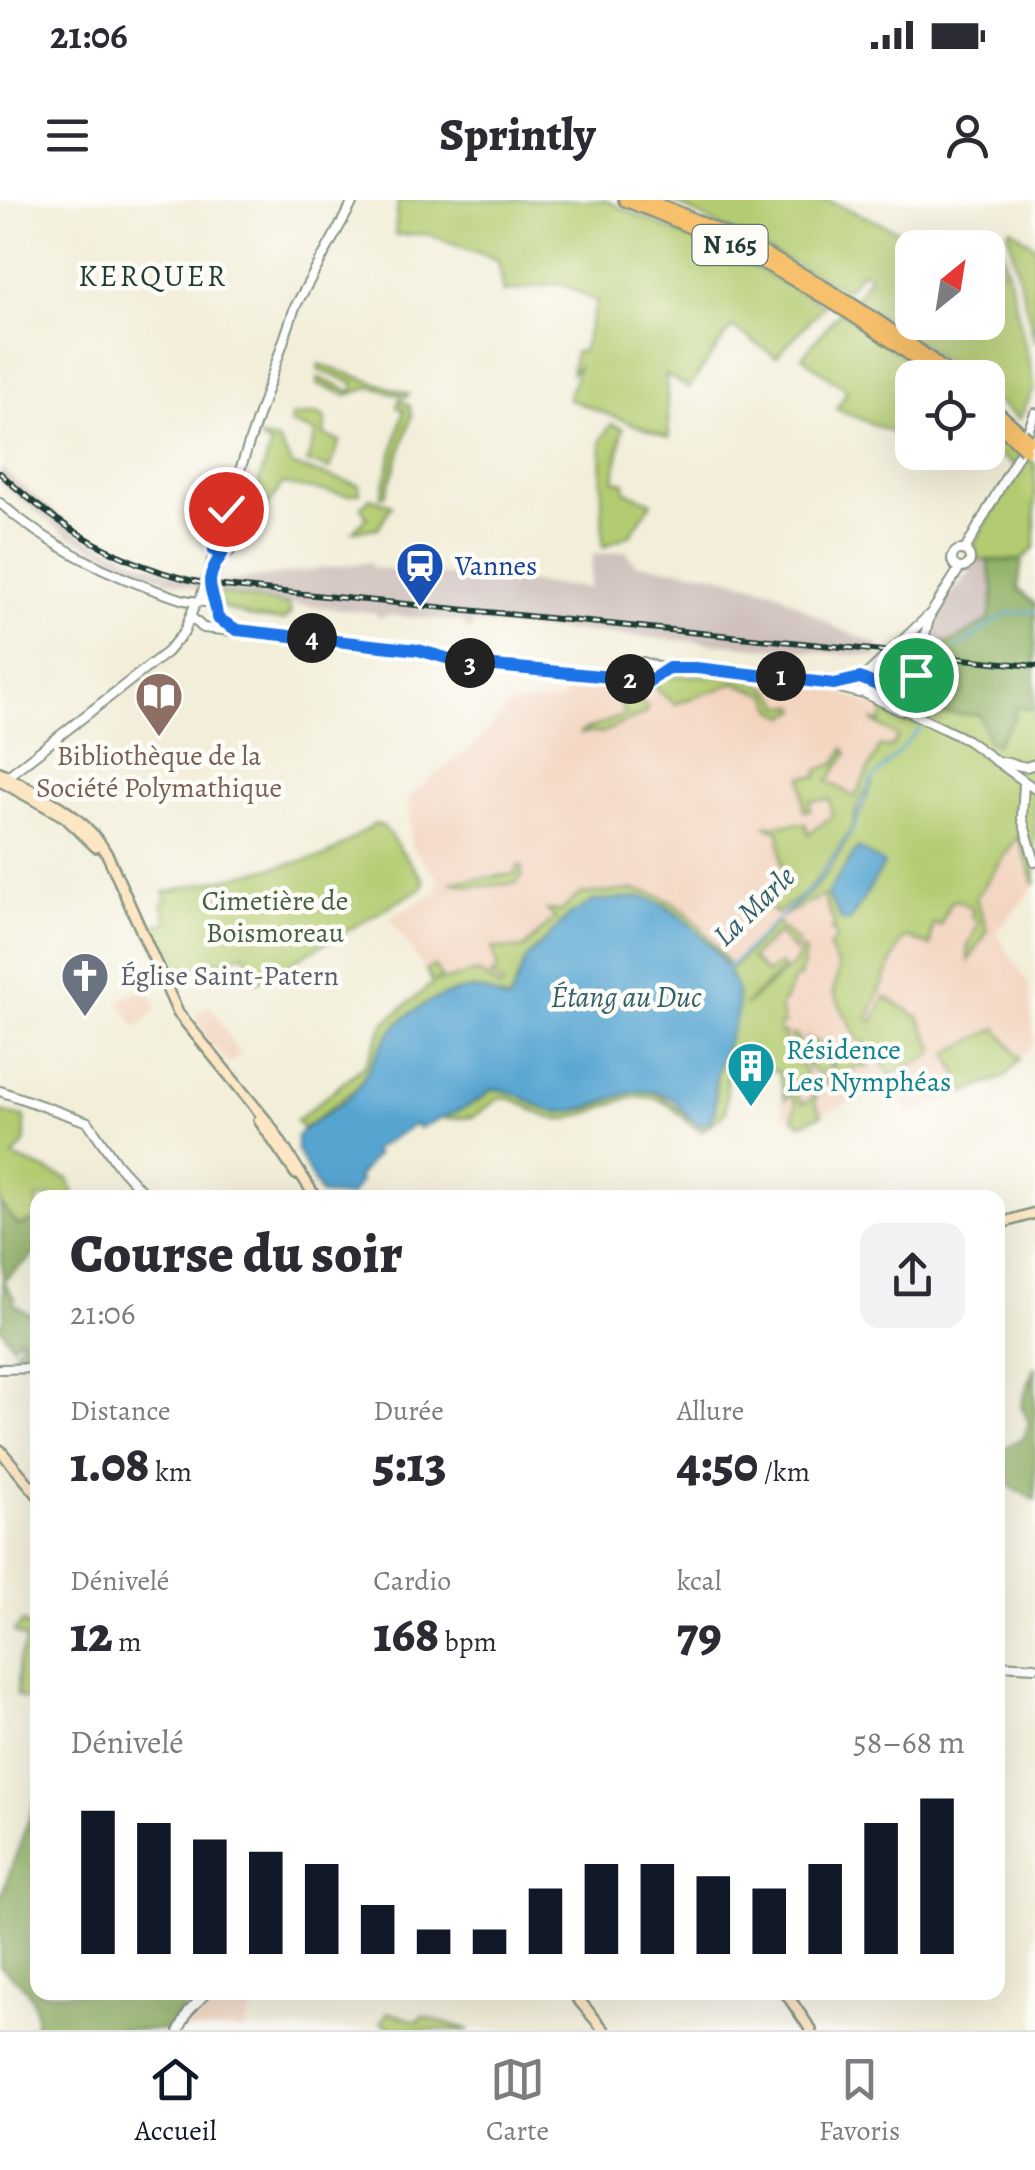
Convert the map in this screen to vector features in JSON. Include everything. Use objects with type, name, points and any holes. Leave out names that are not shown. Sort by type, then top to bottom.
[{"type":"highway","name":"N 165","points":[[625,200],[724,242],[833,297]]},
{"type":"highway","name":"N 165","points":[[647,200],[750,246],[928,360]]},
{"type":"highway","name":"N 165","points":[[850,307],[919,360]]},
{"type":"highway","points":[[1005,421],[1028,445]]},
{"type":"highway","points":[[1005,427],[1028,445]]},
{"type":"main road","points":[[2,778],[69,812],[92,832],[108,856],[178,1013],[270,1124],[308,1190]]},
{"type":"main road","points":[[1005,1222],[1035,1213]]},
{"type":"main road","points":[[0,1450],[30,1486]]},
{"type":"main road","points":[[578,2000],[602,2030]]},
{"type":"main road","points":[[790,2000],[811,2030]]},
{"type":"street","points":[[244,632],[217,618],[212,604],[212,573],[223,536],[224,517],[295,307],[354,200]]},
{"type":"street","points":[[959,569],[952,556],[965,550],[1020,452],[1035,413]]},
{"type":"street","points":[[0,503],[35,534],[79,558],[182,600],[194,608],[199,627],[433,652],[464,663],[632,679],[645,686],[669,668]]},
{"type":"street","points":[[2,778],[162,656],[180,638],[218,552],[232,547],[223,536]]},
{"type":"street","points":[[859,685],[932,612],[959,569],[970,562],[965,550]]},
{"type":"street","points":[[194,608],[212,604]]},
{"type":"street","points":[[903,703],[932,612]]},
{"type":"street","points":[[210,627],[217,618]]},
{"type":"street","points":[[632,679],[636,664],[859,685],[903,703],[998,761],[1035,789],[1022,808]]},
{"type":"street","points":[[651,665],[654,677]]},
{"type":"street","points":[[998,761],[1031,765],[1023,781],[1022,808],[1035,862]]},
{"type":"street","points":[[0,1090],[38,1100],[88,1122],[141,1190]]},
{"type":"street","points":[[0,1369],[30,1368]]},
{"type":"street","points":[[1005,1666],[1035,1668]]},
{"type":"street","points":[[179,2030],[199,2000]]},
{"type":"shaded area","points":[[0,468],[83,535],[138,561],[200,580],[216,583],[370,562],[371,568],[589,588],[593,555],[626,551],[635,564],[710,573],[776,591],[835,627],[879,645],[878,657],[473,623],[472,629],[465,628],[464,622],[389,615],[377,618],[377,613],[220,596],[137,570],[65,534],[0,483]]},
{"type":"shaded area","points":[[978,560],[987,561],[994,589],[989,620],[952,642],[925,649],[929,624]]},
{"type":"shaded area","points":[[703,675],[830,689],[929,727],[1008,802],[1035,886],[996,932],[1028,984],[1035,1042],[1005,1077],[909,1115],[895,1081],[801,1124],[788,1118],[783,1112],[778,1070],[727,1071],[734,970],[706,929],[501,990],[478,972],[433,983],[390,918],[436,893],[439,880],[411,845],[408,797],[480,740],[511,705],[562,700],[571,676],[627,682],[643,701],[658,690],[664,677]]},
{"type":"shaded area","points":[[149,987],[157,1010],[136,1028],[118,1000]]},
{"type":"shaded area","points":[[211,1006],[240,1055],[229,1064],[205,1037],[196,1013]]},
{"type":"shaded area","points":[[208,2000],[248,2000],[255,2006],[243,2030],[185,2030],[195,2012]]},
{"type":"green space","points":[[398,200],[605,200],[755,268],[824,305],[776,357],[732,327],[689,388],[666,375],[669,438],[568,399],[578,367],[571,373],[575,352],[582,351],[597,302],[561,283],[504,292],[498,260],[427,234],[395,235]]},
{"type":"green space","points":[[669,200],[827,200],[897,230],[895,326],[855,297],[870,276],[862,271],[846,290]]},
{"type":"green space","points":[[1011,228],[1035,246],[1035,342],[1008,233]]},
{"type":"green space","points":[[1005,260],[1035,387],[1019,419],[1005,408],[1005,360],[943,360],[915,340],[1005,340]]},
{"type":"green space","points":[[839,312],[909,360],[895,360],[895,436],[837,409],[847,390],[802,357]]},
{"type":"green space","points":[[319,364],[409,394],[406,397],[372,387],[347,395],[317,384],[319,378],[352,392],[354,383],[318,370]]},
{"type":"green space","points":[[400,399],[410,406],[412,416],[386,494],[381,496],[404,410],[397,407]]},
{"type":"green space","points":[[316,414],[326,418],[324,435],[340,441],[330,469],[307,462],[316,433],[290,424],[291,417]]},
{"type":"green space","points":[[611,424],[623,428],[614,480],[625,483],[625,491],[652,502],[631,534],[603,547],[601,440]]},
{"type":"green space","points":[[1005,436],[1035,464],[1035,547],[1022,560],[978,560],[974,545],[1018,467],[1005,459]]},
{"type":"green space","points":[[259,438],[278,441],[293,466],[359,485],[360,493],[347,495],[282,484],[257,524],[264,504],[253,499],[271,446]]},
{"type":"green space","points":[[370,498],[392,505],[378,528],[353,531],[367,517],[361,507]]},
{"type":"green space","points":[[1022,560],[1018,589],[1035,604],[1035,709],[1015,707],[1015,717],[996,744],[988,740],[980,715],[936,713],[918,701],[924,649],[952,642],[989,620],[994,589],[987,561]]},
{"type":"green space","points":[[214,592],[289,605],[291,613],[283,621],[251,617],[222,607]]},
{"type":"green space","points":[[703,675],[760,684],[782,706],[796,706],[798,710],[786,716],[775,710],[768,695],[735,683],[675,704],[655,688],[661,677]]},
{"type":"green space","points":[[617,681],[627,682],[647,707],[645,714],[601,733],[579,733],[626,714],[617,701],[625,695]]},
{"type":"green space","points":[[918,701],[936,713],[980,715],[988,740],[1015,707],[1035,709],[1035,885],[1018,836],[976,898],[988,930],[969,961],[967,949],[979,921],[971,917],[973,910],[958,900],[951,902],[940,926],[933,924],[930,946],[906,937],[899,946],[868,1019],[873,1022],[885,997],[919,1017],[934,1048],[932,1055],[891,1075],[864,1041],[860,1043],[833,992],[839,969],[829,948],[837,936],[831,930],[835,926],[823,896],[780,917],[811,892],[831,868],[855,825],[873,781],[859,801],[852,828],[806,892],[776,914],[754,894],[771,896],[783,874],[779,831],[765,826],[805,823],[809,834],[832,816],[830,799],[810,801],[810,810],[804,811],[802,777],[818,776],[818,770],[836,763],[844,749],[847,754],[828,781],[855,797],[880,746],[890,748],[898,737],[871,720],[880,723],[885,709],[908,718]]},
{"type":"green space","name":"Cimetière de Boismoreau","points":[[375,824],[383,826],[424,881],[422,888],[257,982],[244,953],[170,980],[147,928],[167,922],[162,903],[166,902],[164,892],[326,856]]},
{"type":"green space","points":[[518,866],[522,866],[522,876],[517,883],[474,887],[450,882],[515,874]]},
{"type":"green space","points":[[633,890],[651,893],[679,907],[732,968],[776,923],[798,942],[794,951],[778,933],[751,958],[767,974],[779,964],[784,968],[744,1006],[795,963],[801,949],[805,952],[800,978],[796,977],[780,1008],[784,1024],[779,1025],[780,1033],[785,1033],[785,1049],[807,1072],[793,1089],[803,1104],[817,1094],[815,1103],[822,1115],[801,1124],[793,1118],[796,1103],[790,1094],[785,1100],[778,1070],[727,1072],[726,1112],[702,1131],[664,1102],[637,1097],[585,1115],[558,1119],[516,1100],[500,1098],[473,1117],[445,1119],[445,1113],[474,1103],[492,1089],[519,1092],[556,1112],[595,1107],[638,1091],[653,1093],[670,1101],[689,1119],[709,1122],[718,1069],[736,1017],[737,994],[733,978],[714,949],[664,904],[571,914],[554,936],[536,948],[510,1001],[472,988],[425,1004],[391,1031],[358,1087],[303,1129],[296,1121],[365,1065],[385,1022],[433,983],[426,970],[434,966],[441,977],[436,982],[478,972],[501,989],[503,984],[491,976],[498,969],[492,948],[523,949],[555,918],[547,910],[561,911],[580,894]]},
{"type":"green space","points":[[997,1028],[1020,1059],[1005,1077],[965,1093],[948,1053]]},
{"type":"green space","points":[[791,1035],[796,1035],[811,1064],[820,1058],[807,1038],[822,1045],[832,1061],[829,1069],[821,1074],[805,1064]]},
{"type":"green space","points":[[853,1046],[869,1066],[851,1069],[826,1086],[821,1079],[833,1072],[834,1054]]},
{"type":"green space","points":[[0,1112],[25,1117],[25,1142],[13,1157],[68,1179],[72,1190],[30,1190],[30,1222],[18,1226],[0,1203]]},
{"type":"green space","points":[[0,1203],[18,1226],[30,1222],[30,1259],[3,1281],[15,1299],[13,1303],[30,1314],[27,1354],[21,1356],[15,1351],[23,1340],[20,1337],[12,1345],[0,1326],[4,1319]]},
{"type":"green space","points":[[1035,1366],[1035,1500],[1005,1484],[1005,1448],[1024,1437],[1029,1423],[1021,1405]]},
{"type":"green space","points":[[23,1622],[30,1628],[30,1697],[23,1699],[17,1695],[18,1661],[27,1640],[14,1632]]},
{"type":"green space","points":[[30,1816],[30,1995],[0,1966],[0,1899]]},
{"type":"green space","points":[[32,2000],[190,2000],[171,2030],[34,2030]]},
{"type":"green space","points":[[388,2012],[419,2022],[422,2016],[470,2030],[389,2030],[390,2026],[381,2022]]},
{"type":"water","points":[[858,848],[884,864],[850,921],[842,921],[827,894]]},
{"type":"water","name":"Étang au Duc","points":[[642,897],[656,902],[688,923],[728,970],[735,987],[737,1010],[718,1068],[714,1111],[709,1122],[699,1125],[675,1101],[657,1092],[628,1093],[586,1108],[557,1112],[513,1093],[492,1089],[466,1107],[419,1128],[415,1124],[373,1150],[376,1155],[357,1178],[360,1181],[354,1190],[318,1190],[297,1150],[297,1136],[352,1094],[394,1028],[431,1001],[462,991],[477,990],[509,1001],[526,959],[571,914],[594,901]]},
{"type":"waterway","name":"La Marle","points":[[957,649],[1005,614],[1035,611]]},
{"type":"waterway","name":"La Marle","points":[[931,712],[954,671]]},
{"type":"waterway","name":"La Marle","points":[[725,971],[818,881],[853,829],[871,781],[920,729]]},
{"type":"railway","points":[[0,473],[47,513],[98,545],[153,569],[213,585],[1035,666]]},
{"type":"place","name":"Vannes","points":[[420,608]]},
{"type":"place","name":"Bibliothèque de la Société Polymathique","points":[[159,738]]},
{"type":"place","name":"Église Saint-Patern","points":[[85,1018]]},
{"type":"place","name":"Résidence Les Nymphéas","points":[[751,1108]]},
{"type":"district","name":"KERQUER","points":[[153,276]]},
{"type":"route","points":[[226,509],[213,542],[214,550],[222,554],[213,569],[209,594],[217,618],[237,630],[433,652],[464,663],[632,679],[642,686],[669,668],[696,668],[834,684],[852,683],[860,678],[894,696],[908,698],[916,675]]}]
